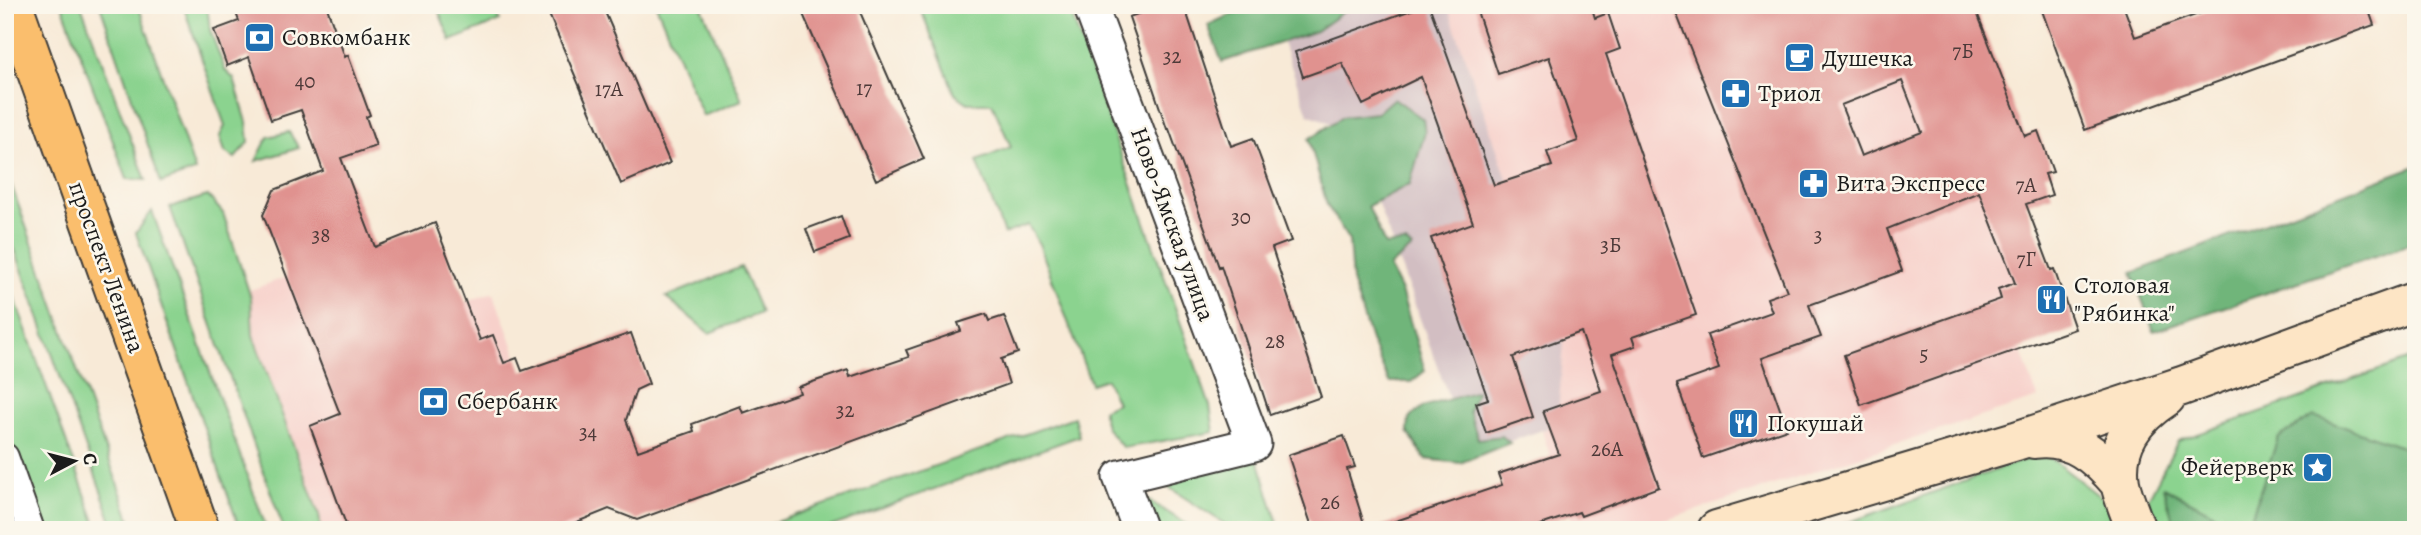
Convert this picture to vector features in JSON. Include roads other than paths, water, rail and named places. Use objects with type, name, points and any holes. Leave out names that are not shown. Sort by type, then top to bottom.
[{"type":"main road","name":"проспект Ленина","points":[[13,5],[200,530]]},
{"type":"main road","points":[[1717,530],[2016,441],[2182,386],[2416,301]]},
{"type":"main road","points":[[2136,530],[2120,483],[2121,449],[2131,427],[2147,409],[2182,386]]},
{"type":"main road","points":[[2016,441],[2040,438],[2065,440],[2082,446],[2120,483]]},
{"type":"street","name":"Ново-Ямская улица","points":[[1090,5],[1254,444],[1120,477],[1139,530]]},
{"type":"street","points":[[5,457],[31,530]]},
{"type":"place","name":"Совкомбанк","points":[[259,37]]},
{"type":"place","name":"Душечка","points":[[1799,58]]},
{"type":"place","name":"Триол","points":[[1735,93]]},
{"type":"place","name":"Вита Экспресс","points":[[1813,183]]},
{"type":"place","name":"Столовая \"Рябинка\"","points":[[2051,299]]},
{"type":"place","name":"Сбербанк","points":[[434,401]]},
{"type":"place","name":"Покушай","points":[[1744,423]]},
{"type":"place","name":"Фейерверк","points":[[2317,467]]}]
